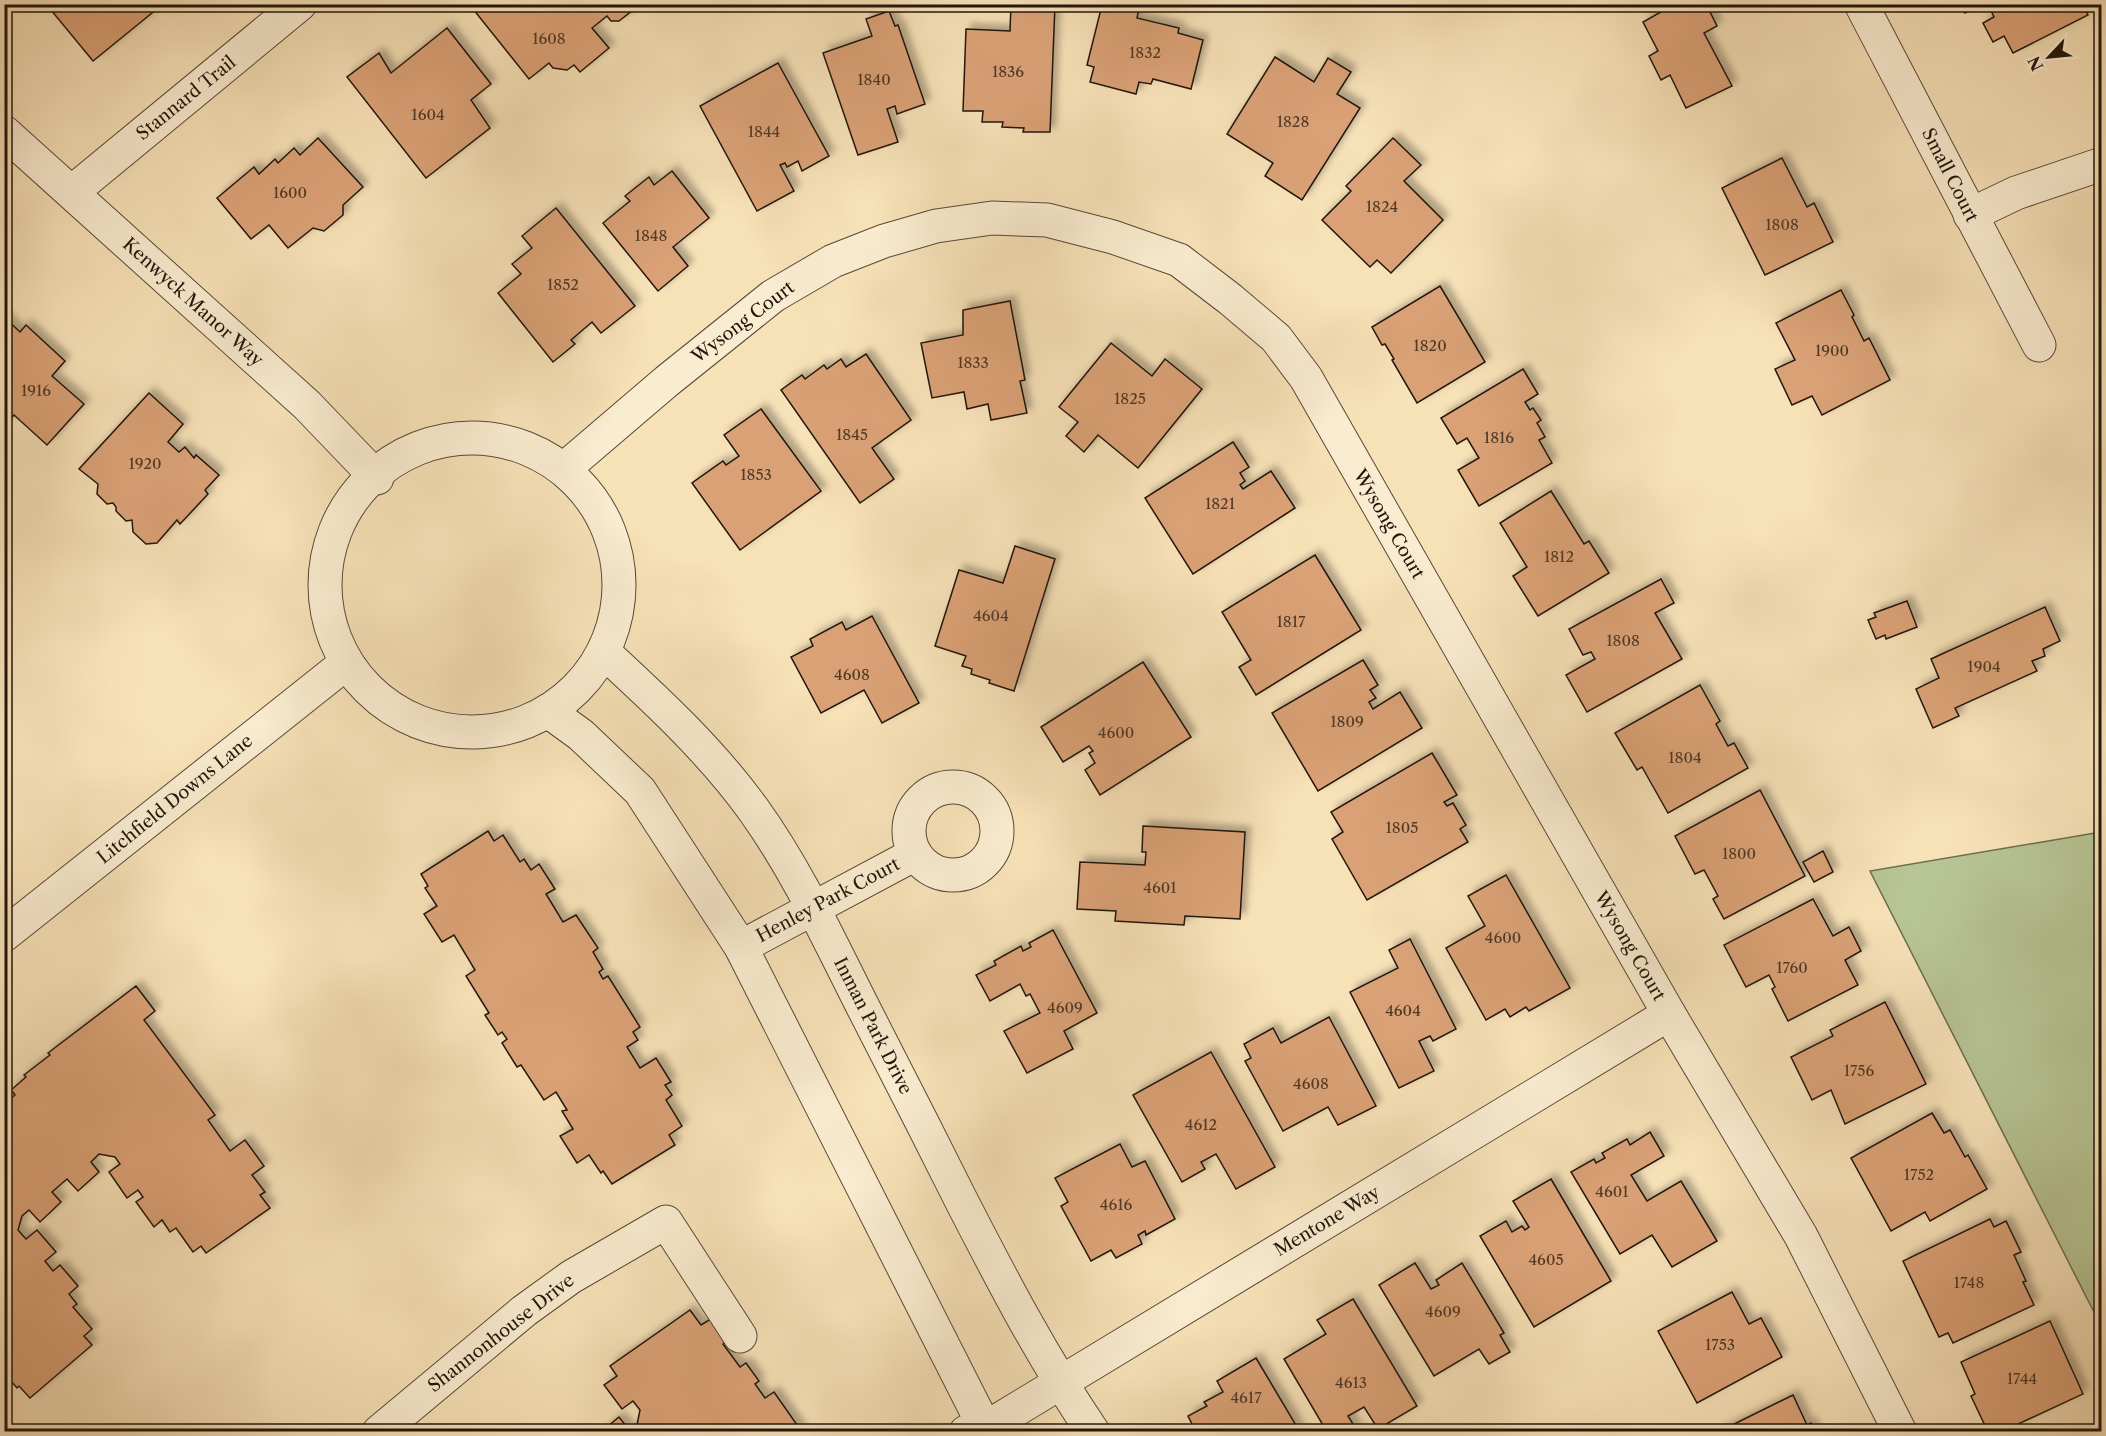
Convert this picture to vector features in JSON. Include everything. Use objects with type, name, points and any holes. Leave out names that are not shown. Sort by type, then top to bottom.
[{"type":"street","name":"Stannard Trail","points":[[72,192],[300,4]]},
{"type":"street","name":"Small Court","points":[[1861,4],[2039,345]]},
{"type":"street","name":"Kenwyck Manor Way","points":[[4,132],[307,405],[376,478]]},
{"type":"street","points":[[1970,215],[2016,193],[2102,164]]},
{"type":"street","name":"Wysong Court","points":[[564,470],[667,381],[773,296],[833,261],[884,241],[936,226],[992,218],[1047,220],[1113,237],[1179,260],[1276,338],[1306,378],[1669,1014],[1801,1236],[1900,1431]]},
{"type":"street","points":[[461,433],[516,440],[564,470],[597,509],[610,541],[622,592],[606,654],[548,711],[498,733],[434,731],[381,706],[345,664],[326,613],[326,558],[349,509],[392,462],[409,450],[461,433]]},
{"type":"street","name":"Inman Park Drive","points":[[606,654],[661,705],[712,759],[752,807],[776,843],[813,909],[989,1254],[1060,1383],[1093,1431]]},
{"type":"street","name":"Litchfield Downs Lane","points":[[4,935],[345,664]]},
{"type":"street","points":[[548,711],[581,735],[640,791],[741,947],[980,1431]]},
{"type":"street","name":"Henley Park Court","points":[[741,947],[915,854]]},
{"type":"street","name":"Mentone Way","points":[[980,1431],[1669,1014]]},
{"type":"street","name":"Shannonhouse Drive","points":[[379,1431],[524,1311],[571,1277],[666,1222],[740,1336]]},
{"type":"green space","points":[[2102,832],[2101,1326],[1870,871]]},
{"type":"building","points":[[46,4],[163,4],[93,61]]},
{"type":"building","points":[[469,4],[634,4],[633,10],[619,21],[611,21],[607,16],[592,28],[609,48],[580,72],[574,65],[567,70],[553,68],[549,63],[529,79]]},
{"type":"building","points":[[1011,4],[1055,4],[1050,132],[1023,132],[1024,128],[1002,127],[1003,122],[982,122],[983,111],[963,111],[966,29],[1010,31]]},
{"type":"building","points":[[1104,4],[1140,4],[1137,18],[1179,28],[1178,33],[1203,40],[1191,89],[1153,79],[1151,84],[1139,82],[1136,94],[1090,82],[1094,67],[1087,65]]},
{"type":"building","points":[[1675,4],[1706,4],[1717,26],[1704,33],[1732,86],[1686,108],[1670,75],[1661,80],[1649,56],[1658,51],[1643,22]]},
{"type":"building","points":[[1960,4],[1982,4],[1965,13]]},
{"type":"building","points":[[1988,4],[2082,4],[2088,15],[2013,53],[2004,36],[1993,42],[1983,23],[1994,17]]},
{"type":"building","points":[[889,11],[895,26],[898,25],[925,104],[897,114],[895,106],[887,109],[898,142],[858,155],[823,53],[872,36],[866,19]]},
{"type":"building","points":[[447,28],[491,84],[471,100],[490,128],[426,178],[347,77],[379,53],[391,73]]},
{"type":"building","points":[[1275,57],[1314,82],[1328,58],[1351,72],[1337,94],[1360,108],[1302,200],[1265,176],[1273,163],[1227,134]]},
{"type":"building","points":[[778,63],[829,156],[802,171],[798,161],[787,167],[785,163],[780,165],[794,191],[757,211],[700,106]]},
{"type":"building","points":[[318,138],[363,187],[343,205],[343,215],[324,231],[313,228],[288,248],[269,225],[251,239],[217,198],[254,167],[259,174],[275,159],[278,163],[294,148],[300,155]]},
{"type":"building","points":[[1393,138],[1421,165],[1404,181],[1443,220],[1391,273],[1377,260],[1370,267],[1322,220],[1351,191],[1346,186]]},
{"type":"building","points":[[1782,158],[1807,207],[1814,203],[1833,242],[1765,275],[1722,188]]},
{"type":"building","points":[[672,171],[709,218],[673,247],[688,266],[658,291],[603,223],[630,201],[625,196],[649,177],[654,185]]},
{"type":"building","points":[[556,208],[635,306],[601,333],[592,322],[571,340],[575,344],[553,362],[498,293],[521,274],[512,264],[532,248],[522,236]]},
{"type":"building","points":[[1440,286],[1485,362],[1417,403],[1392,360],[1394,359],[1385,344],[1382,345],[1372,327]]},
{"type":"building","points":[[1841,290],[1864,341],[1869,338],[1890,380],[1822,415],[1812,396],[1792,405],[1775,369],[1795,360],[1776,323]]},
{"type":"building","points":[[1010,301],[1025,380],[1020,381],[1027,413],[991,420],[988,404],[967,409],[964,392],[932,398],[921,343],[963,335],[963,310]]},
{"type":"building","points":[[4,317],[20,332],[26,325],[65,361],[52,376],[84,404],[47,445],[14,415],[7,423],[4,421]]},
{"type":"building","points":[[1111,343],[1152,376],[1165,359],[1202,389],[1138,468],[1098,435],[1084,452],[1066,436],[1078,422],[1059,407]]},
{"type":"building","points":[[866,354],[911,420],[872,448],[894,479],[860,503],[781,390],[802,375],[805,379],[824,365],[827,369],[841,359],[846,367]]},
{"type":"building","points":[[1523,369],[1538,394],[1525,402],[1530,410],[1533,408],[1541,420],[1537,423],[1545,437],[1539,440],[1552,463],[1479,506],[1458,470],[1479,458],[1467,438],[1457,444],[1441,418]]},
{"type":"building","points":[[149,393],[183,424],[168,442],[179,452],[185,447],[194,458],[196,455],[219,475],[205,490],[208,494],[180,524],[177,520],[157,543],[146,544],[133,532],[132,520],[126,521],[116,511],[113,503],[107,504],[97,494],[98,484],[79,469]]},
{"type":"building","points":[[761,409],[821,491],[740,550],[692,483],[723,461],[726,465],[739,456],[724,435]]},
{"type":"building","points":[[1233,442],[1249,467],[1240,473],[1245,481],[1240,485],[1243,489],[1271,471],[1295,508],[1193,574],[1145,498]]},
{"type":"building","points":[[1551,491],[1584,544],[1589,541],[1609,573],[1538,616],[1513,576],[1527,567],[1500,523]]},
{"type":"building","points":[[1015,546],[1055,559],[1014,691],[971,674],[972,669],[962,666],[966,656],[935,646],[959,570],[1003,583]]},
{"type":"building","points":[[1315,555],[1361,630],[1256,695],[1239,667],[1251,660],[1222,612]]},
{"type":"building","points":[[1661,579],[1674,603],[1655,613],[1682,659],[1587,712],[1566,675],[1595,659],[1591,652],[1583,655],[1569,629]]},
{"type":"building","points":[[1907,601],[1917,627],[1886,639],[1885,635],[1876,639],[1868,620],[1876,617],[1874,613]]},
{"type":"building","points":[[2045,607],[2060,641],[2043,649],[2045,656],[2032,661],[2037,671],[1955,708],[1959,716],[1933,728],[1916,689],[1939,678],[1931,659]]},
{"type":"building","points":[[872,616],[919,703],[882,723],[864,690],[821,713],[791,657],[813,646],[810,639],[842,622],[846,630]]},
{"type":"building","points":[[1363,660],[1378,685],[1370,690],[1376,698],[1369,702],[1373,709],[1400,692],[1422,728],[1318,791],[1272,713]]},
{"type":"building","points":[[1143,662],[1191,737],[1100,795],[1085,770],[1095,763],[1089,753],[1093,751],[1089,746],[1063,762],[1041,727]]},
{"type":"building","points":[[1700,685],[1720,721],[1716,724],[1728,746],[1734,743],[1748,768],[1668,813],[1642,767],[1637,770],[1615,733]]},
{"type":"building","points":[[1432,753],[1457,795],[1444,802],[1447,806],[1453,803],[1466,825],[1460,829],[1468,842],[1367,900],[1332,839],[1343,832],[1331,812]]},
{"type":"building","points":[[1760,790],[1805,876],[1724,919],[1713,899],[1718,896],[1704,870],[1695,874],[1675,836]]},
{"type":"building","points":[[1143,826],[1245,832],[1240,919],[1185,916],[1184,925],[1115,921],[1116,911],[1077,909],[1080,862],[1145,865],[1146,852],[1142,852]]},
{"type":"building","points":[[488,831],[494,841],[503,835],[520,862],[524,859],[531,870],[539,864],[555,889],[546,894],[563,922],[576,915],[598,948],[593,952],[603,969],[599,972],[603,979],[608,976],[640,1027],[633,1032],[638,1040],[627,1047],[640,1068],[656,1058],[671,1082],[665,1085],[672,1095],[666,1100],[682,1126],[669,1135],[675,1145],[612,1184],[589,1155],[577,1163],[560,1136],[573,1129],[562,1111],[567,1110],[556,1092],[544,1100],[521,1065],[517,1067],[502,1043],[507,1039],[502,1032],[498,1035],[485,1015],[489,1013],[466,976],[475,970],[454,935],[442,942],[424,914],[437,906],[425,888],[428,886],[421,874]]},
{"type":"building","points":[[1823,851],[1833,872],[1814,882],[1803,862]]},
{"type":"building","points":[[1506,875],[1570,988],[1529,1011],[1526,1007],[1510,1017],[1505,1009],[1486,1020],[1446,948],[1485,926],[1468,896]]},
{"type":"building","points":[[1813,899],[1833,936],[1849,927],[1861,951],[1845,960],[1858,985],[1788,1021],[1772,989],[1775,987],[1769,975],[1746,987],[1724,945]]},
{"type":"building","points":[[1053,930],[1097,1013],[1064,1031],[1073,1049],[1027,1073],[1004,1031],[1040,1013],[1030,994],[1026,996],[1020,984],[990,1001],[976,975],[996,965],[994,961],[1021,946],[1023,951],[1031,947],[1029,943]]},
{"type":"building","points":[[1410,939],[1456,1029],[1433,1041],[1430,1036],[1419,1041],[1434,1071],[1399,1088],[1350,992],[1398,968],[1389,950]]},
{"type":"building","points":[[136,986],[155,1011],[144,1020],[215,1115],[208,1120],[230,1151],[245,1140],[264,1166],[252,1175],[265,1192],[260,1195],[270,1208],[206,1253],[201,1246],[193,1252],[176,1228],[170,1232],[162,1220],[154,1227],[136,1202],[143,1197],[138,1190],[127,1198],[109,1172],[120,1164],[115,1157],[99,1154],[91,1162],[99,1172],[78,1191],[67,1179],[52,1192],[61,1202],[40,1222],[29,1210],[22,1216],[18,1230],[26,1239],[37,1230],[56,1252],[45,1261],[53,1271],[60,1265],[78,1286],[69,1294],[77,1304],[73,1307],[92,1329],[84,1336],[92,1345],[30,1398],[19,1386],[17,1388],[4,1373],[4,1104],[15,1095],[11,1090],[26,1077],[24,1075],[50,1055],[48,1053]]},
{"type":"building","points":[[1885,1002],[1926,1084],[1845,1124],[1831,1090],[1812,1100],[1791,1057],[1833,1036],[1830,1030]]},
{"type":"building","points":[[1329,1017],[1376,1106],[1338,1125],[1328,1107],[1283,1131],[1245,1061],[1251,1058],[1244,1044],[1273,1028],[1281,1043]]},
{"type":"building","points":[[1211,1052],[1275,1167],[1236,1189],[1216,1154],[1201,1162],[1205,1169],[1182,1182],[1133,1095]]},
{"type":"building","points":[[1932,1113],[1944,1133],[1950,1130],[1965,1157],[1968,1155],[1987,1189],[1930,1221],[1925,1212],[1891,1231],[1851,1158]]},
{"type":"building","points":[[1650,1132],[1664,1156],[1631,1175],[1647,1201],[1681,1181],[1717,1241],[1672,1267],[1652,1235],[1620,1254],[1571,1172],[1594,1159],[1596,1163],[1605,1158],[1602,1153],[1627,1139],[1630,1145]]},
{"type":"building","points":[[1120,1144],[1132,1167],[1145,1161],[1175,1219],[1146,1235],[1145,1231],[1138,1235],[1142,1244],[1116,1258],[1111,1250],[1091,1261],[1061,1206],[1068,1202],[1055,1178]]},
{"type":"building","points":[[1551,1179],[1611,1281],[1534,1327],[1480,1236],[1506,1221],[1512,1232],[1522,1226],[1525,1230],[1529,1227],[1513,1201]]},
{"type":"building","points":[[1990,1219],[1994,1227],[2006,1221],[2021,1252],[2014,1255],[2034,1305],[1953,1343],[1948,1333],[1939,1337],[1903,1261]]},
{"type":"building","points":[[1415,1263],[1431,1289],[1439,1285],[1436,1280],[1462,1263],[1504,1333],[1500,1335],[1510,1352],[1489,1364],[1479,1349],[1434,1376],[1379,1285]]},
{"type":"building","points":[[1732,1292],[1749,1324],[1761,1318],[1782,1357],[1697,1403],[1658,1331]]},
{"type":"building","points":[[1353,1299],[1417,1406],[1378,1429],[1364,1407],[1348,1416],[1358,1432],[1327,1432],[1284,1359],[1326,1334],[1317,1320]]},
{"type":"building","points":[[690,1310],[701,1325],[714,1317],[729,1339],[723,1344],[740,1367],[746,1363],[759,1381],[755,1384],[765,1398],[774,1392],[802,1432],[601,1432],[619,1417],[630,1431],[637,1425],[640,1410],[633,1401],[622,1409],[604,1385],[617,1376],[610,1366]]},
{"type":"building","points":[[2050,1321],[2083,1394],[2001,1432],[1988,1432],[1971,1396],[1975,1394],[1961,1362]]},
{"type":"building","points":[[1256,1358],[1300,1432],[1196,1432],[1188,1416],[1207,1406],[1204,1402],[1223,1392],[1217,1381]]},
{"type":"building","points":[[1793,1395],[1807,1425],[1811,1423],[1815,1432],[1718,1432]]}]
